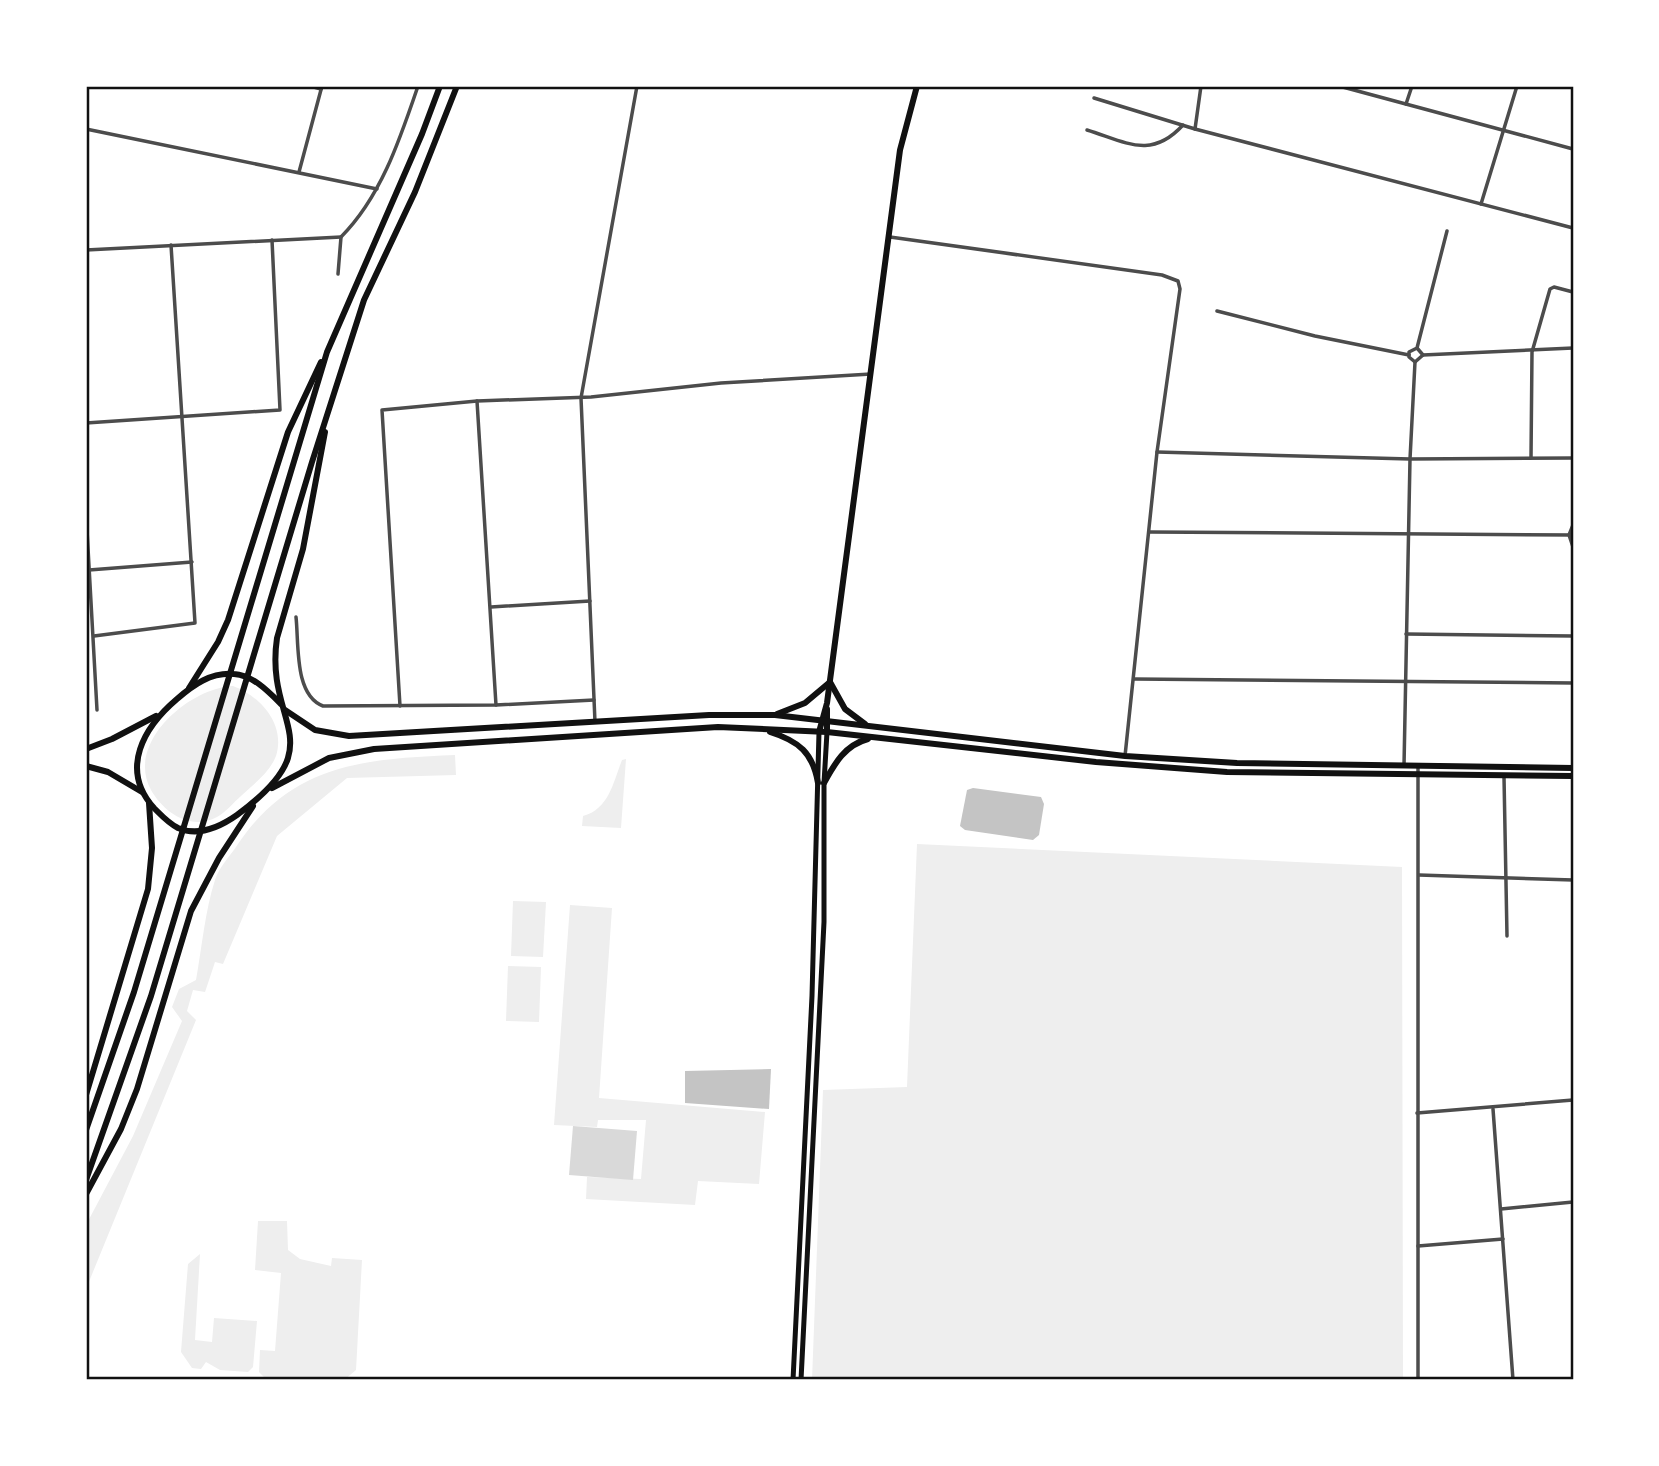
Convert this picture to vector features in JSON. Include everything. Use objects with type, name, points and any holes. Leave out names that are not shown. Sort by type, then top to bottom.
[{"type":"main road","points":[[187,690],[228,620],[288,432],[327,352],[422,134],[440,86]]},
{"type":"main road","points":[[86,1180],[151,996],[300,501],[364,300],[415,192],[457,86]]},
{"type":"main road","points":[[793,1380],[823,732],[900,150],[917,86]]},
{"type":"main road","points":[[86,1129],[134,992],[327,352]]},
{"type":"main road","points":[[272,788],[287,763],[291,748],[273,662],[311,512],[328,416]]},
{"type":"main road","points":[[86,748],[130,731],[158,715],[187,690],[217,675],[234,674],[253,681],[315,730],[349,736],[709,715],[775,715],[1125,756],[1237,763],[1573,768]]},
{"type":"main road","points":[[775,715],[805,703],[830,682]]},
{"type":"main road","points":[[830,682],[845,709],[870,726]]},
{"type":"main road","points":[[158,715],[139,746],[138,778],[142,792],[149,803],[177,827],[193,832],[221,825],[272,788],[329,758],[374,749],[688,728],[823,732],[1165,768],[1404,775],[1573,776]]},
{"type":"main road","points":[[758,729],[788,737],[804,749],[815,765],[821,783],[824,922],[801,1380]]},
{"type":"main road","points":[[821,783],[840,756],[850,747],[875,737]]},
{"type":"main road","points":[[86,766],[108,772],[142,792]]},
{"type":"main road","points":[[86,1194],[121,1129],[136,1089],[191,911],[219,858],[256,800]]},
{"type":"main road","points":[[86,1095],[151,873],[149,803]]},
{"type":"street","points":[[299,172],[321,87],[310,86]]},
{"type":"street","points":[[338,274],[341,237],[356,222],[377,189],[418,86]]},
{"type":"street","points":[[595,722],[580,398],[637,86]]},
{"type":"street","points":[[1195,129],[1201,86]]},
{"type":"street","points":[[1339,86],[1573,149]]},
{"type":"street","points":[[1406,104],[1412,86]]},
{"type":"street","points":[[1481,204],[1517,86]]},
{"type":"street","points":[[1094,98],[1195,129],[1573,228]]},
{"type":"street","points":[[1087,130],[1150,147],[1172,137],[1183,125]]},
{"type":"street","points":[[86,129],[377,189]]},
{"type":"street","points":[[1417,348],[1447,231]]},
{"type":"street","points":[[86,250],[341,237]]},
{"type":"street","points":[[890,237],[1172,277],[1180,289],[1157,452],[1125,756]]},
{"type":"street","points":[[86,424],[279,410],[272,240]]},
{"type":"street","points":[[94,636],[195,623],[171,245]]},
{"type":"street","points":[[1531,458],[1532,352],[1550,289],[1554,287],[1573,292]]},
{"type":"street","points":[[1217,311],[1315,336],[1409,355],[1415,362],[1408,534],[1404,775]]},
{"type":"street","points":[[1409,355],[1411,349],[1417,348]]},
{"type":"street","points":[[1417,348],[1423,355]]},
{"type":"street","points":[[1415,362],[1423,355],[1573,348]]},
{"type":"street","points":[[400,706],[380,414],[386,408],[477,401],[580,398],[720,383],[872,374]]},
{"type":"street","points":[[477,401],[496,705]]},
{"type":"street","points":[[1157,452],[1410,459],[1573,458]]},
{"type":"street","points":[[86,512],[97,710]]},
{"type":"street","points":[[1573,525],[1573,547]]},
{"type":"street","points":[[1149,532],[1571,535]]},
{"type":"street","points":[[89,570],[192,562]]},
{"type":"street","points":[[491,607],[590,601]]},
{"type":"street","points":[[296,617],[304,688],[312,700],[331,707],[594,701]]},
{"type":"street","points":[[1406,634],[1573,636]]},
{"type":"street","points":[[1134,679],[1573,683]]},
{"type":"street","points":[[1418,766],[1418,1380]]},
{"type":"street","points":[[1504,776],[1507,936]]},
{"type":"street","points":[[1419,875],[1573,880]]},
{"type":"street","points":[[1417,1113],[1493,1109],[1573,1100]]},
{"type":"street","points":[[1493,1109],[1513,1380]]},
{"type":"street","points":[[1501,1209],[1573,1202]]},
{"type":"street","points":[[1418,1246],[1503,1239]]},
{"type":"shaded area","points":[[233,686],[261,704],[274,722],[278,744],[276,756],[261,778],[220,815],[207,821],[188,821],[163,806],[151,790],[145,772],[147,754],[154,737],[181,707],[198,696]]},
{"type":"shaded area","points":[[455,755],[456,775],[347,778],[277,836],[223,964],[215,962],[205,992],[193,990],[187,1011],[196,1020],[86,1289],[86,1225],[133,1136],[182,1021],[172,1007],[179,989],[196,980],[209,904],[222,866],[259,817],[282,796],[307,781],[361,764],[391,759]]},
{"type":"shaded area","points":[[626,759],[621,828],[582,826],[583,816],[599,808],[609,794],[622,760]]},
{"type":"shaded area","points":[[917,844],[1402,867],[1403,1380],[812,1380],[823,1090],[907,1087]]},
{"type":"shaded area","points":[[513,901],[546,902],[543,957],[511,956]]},
{"type":"shaded area","points":[[570,905],[612,908],[599,1098],[765,1112],[759,1184],[698,1181],[695,1205],[586,1199],[587,1177],[641,1179],[646,1120],[598,1120],[597,1127],[554,1125]]},
{"type":"shaded area","points":[[508,966],[541,967],[539,1022],[506,1021]]},
{"type":"shaded area","points":[[573,1126],[637,1131],[633,1180],[569,1175]]},
{"type":"shaded area","points":[[258,1221],[287,1221],[288,1250],[300,1259],[331,1266],[332,1258],[362,1260],[356,1370],[344,1380],[264,1377],[259,1372],[260,1350],[275,1351],[281,1273],[255,1270]]},
{"type":"shaded area","points":[[200,1254],[195,1340],[212,1342],[214,1318],[257,1321],[253,1367],[248,1372],[220,1370],[206,1362],[201,1369],[192,1368],[181,1352],[188,1264]]},
{"type":"building","points":[[973,788],[1041,797],[1044,804],[1039,835],[1033,840],[965,830],[960,826],[967,790]]},
{"type":"building","points":[[771,1069],[769,1109],[685,1103],[685,1071]]}]
